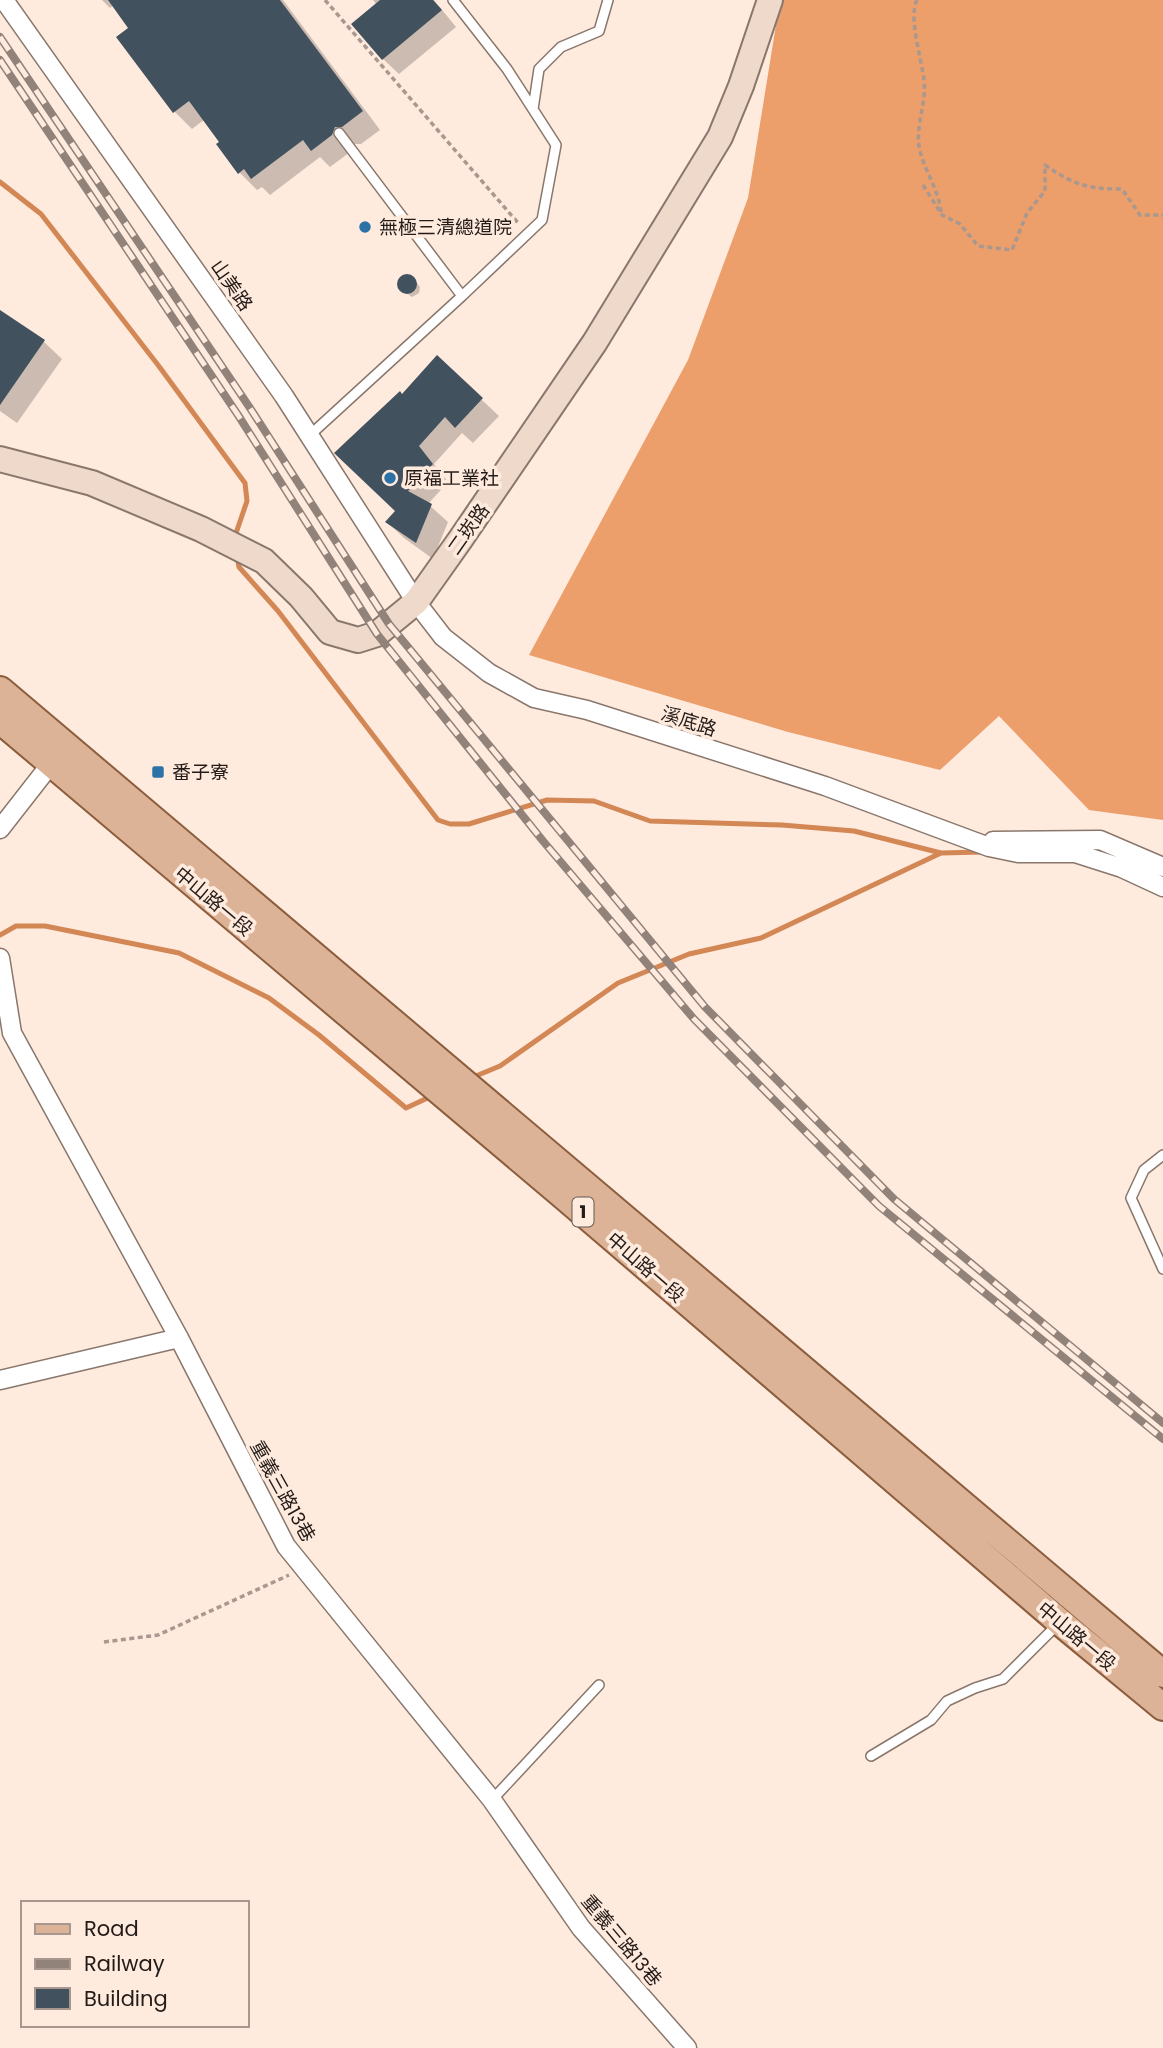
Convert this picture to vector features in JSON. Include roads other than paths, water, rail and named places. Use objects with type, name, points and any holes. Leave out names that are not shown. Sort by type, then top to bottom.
[{"type":"main road","name":"中山路一段","points":[[0,690],[59,754],[576,1206],[995,1549],[1163,1674]]},
{"type":"main road","name":"中山路一段","points":[[0,720],[59,754]]},
{"type":"main road","name":"中山路一段","points":[[995,1549],[1060,1622],[1163,1707]]},
{"type":"street","name":"山美路","points":[[4,0],[284,397],[416,602]]},
{"type":"street","name":"二崁路","points":[[0,459],[93,483],[201,529],[264,561],[301,597],[330,632],[358,640],[377,634],[416,602],[595,342],[720,136],[741,86],[770,0]]},
{"type":"street","name":"溪底路","points":[[416,602],[443,637],[489,673],[534,698],[587,709],[799,778],[982,844],[1018,853],[1075,853],[1122,868],[1163,887]]},
{"type":"street","points":[[0,830],[59,754]]},
{"type":"street","name":"溪底路","points":[[982,844],[1100,840],[1163,867]]},
{"type":"street","name":"重義三路13巷","points":[[0,958],[12,1034],[179,1338],[286,1546],[492,1800],[581,1928],[687,2048]]},
{"type":"street","points":[[0,1380],[179,1338]]},
{"type":"lane","points":[[309,436],[542,220],[555,145],[507,68],[453,0]]},
{"type":"lane","points":[[533,109],[539,69],[561,47],[599,31],[608,0]]},
{"type":"lane","points":[[339,133],[462,296]]},
{"type":"lane","points":[[1163,1155],[1144,1170],[1131,1198],[1163,1269]]},
{"type":"lane","points":[[871,1756],[931,1720],[947,1701],[1003,1679],[1060,1622]]},
{"type":"lane","points":[[492,1800],[599,1685]]},
{"type":"waterway","points":[[0,182],[41,214],[245,483],[247,501],[234,539]]},
{"type":"waterway","points":[[237,556],[239,567],[278,611],[438,820],[450,824],[469,824],[547,800],[594,801],[650,821],[782,825],[854,831],[941,853],[983,852]]},
{"type":"waterway","points":[[471,1078],[500,1066],[618,983],[689,954],[761,938],[941,853]]},
{"type":"waterway","points":[[0,935],[16,926],[45,926],[179,953],[269,998],[319,1035],[406,1108],[434,1095]]},
{"type":"railway","points":[[0,37],[250,408],[389,624],[705,1007],[894,1199],[1163,1423]]},
{"type":"railway","points":[[0,60],[238,415],[377,634],[543,841],[694,1019],[879,1206],[1163,1439]]},
{"type":"place","name":"無極三清總道院","points":[[365,227]]},
{"type":"place","name":"原福工業社","points":[[390,478]]},
{"type":"place","name":"番子寮","points":[[158,772]]}]
